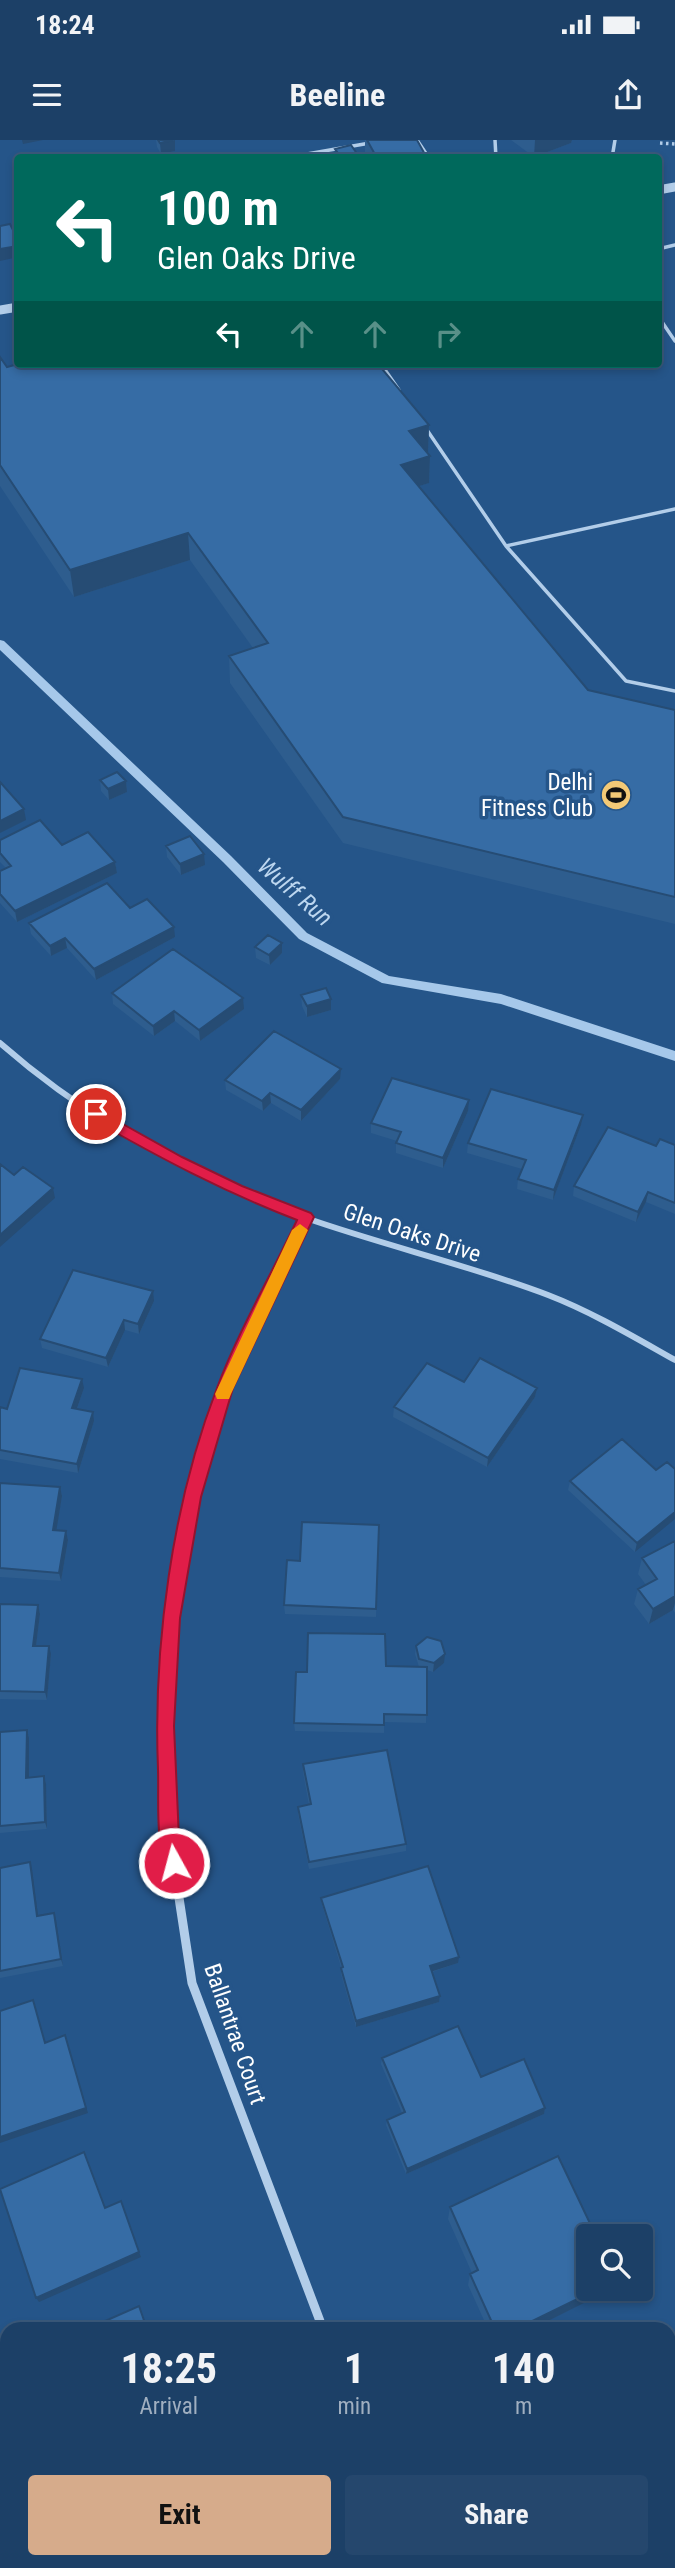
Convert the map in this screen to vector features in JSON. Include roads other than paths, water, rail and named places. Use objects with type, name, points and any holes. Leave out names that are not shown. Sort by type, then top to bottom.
[{"type":"street","name":"Glen Oaks Drive","points":[[0,1043],[75,1102],[156,1151],[237,1190],[306,1217],[548,1295],[604,1320],[675,1360]]},
{"type":"street","name":"Ballantrae Court","points":[[306,1217],[225,1388],[192,1497],[172,1618],[165,1726],[170,1839],[192,1983],[320,2322]]},
{"type":"lane","points":[[306,154],[373,142]]},
{"type":"lane","points":[[662,322],[675,341]]},
{"type":"lane","points":[[384,368],[402,394]]},
{"type":"lane","points":[[424,427],[506,546],[626,681],[675,691]]},
{"type":"lane","points":[[506,546],[675,509]]},
{"type":"waterway","name":"Wulff Run","points":[[0,644],[227,859],[303,936],[386,980],[501,999],[675,1056]]},
{"type":"place","name":"Delhi Fitness Club","points":[[616,795]]}]
